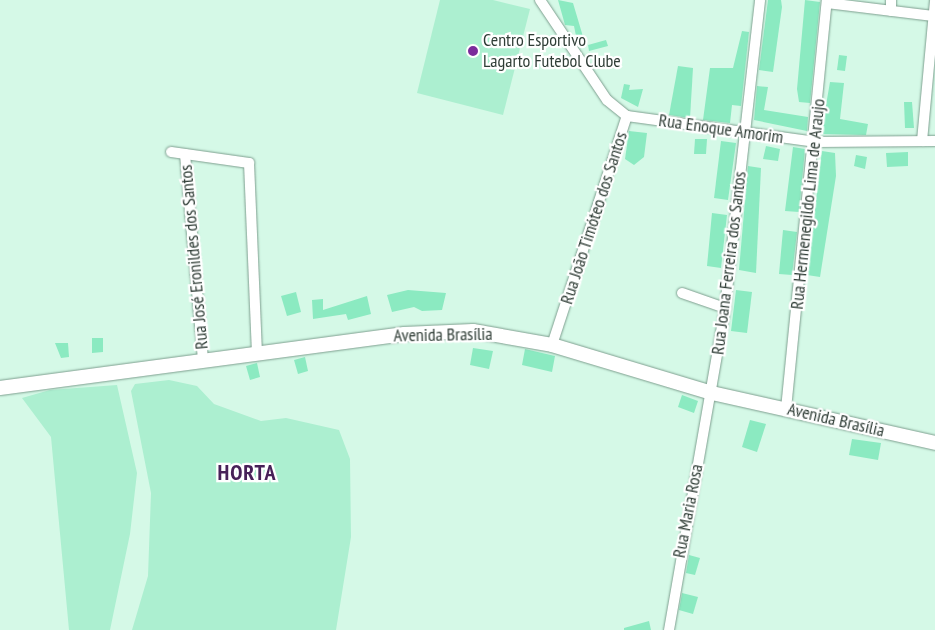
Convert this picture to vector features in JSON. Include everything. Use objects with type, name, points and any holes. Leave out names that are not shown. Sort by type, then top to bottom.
[{"type":"main road","name":"Avenida Brasília","points":[[0,388],[404,334],[474,331],[552,345],[712,393],[935,443]]},
{"type":"street","name":"Rua João Timóteo dos Santos","points":[[540,0],[611,106],[627,116],[552,345]]},
{"type":"street","name":"Rua Joana Ferreira dos Santos","points":[[712,393],[725,308],[743,134],[760,0]]},
{"type":"street","points":[[891,11],[892,0]]},
{"type":"street","points":[[922,141],[935,0]]},
{"type":"street","points":[[827,2],[933,16]]},
{"type":"street","name":"Rua Hermenegildo Lima de Araujo","points":[[786,409],[816,142],[827,2]]},
{"type":"street","name":"Rua Enoque Amorim","points":[[627,116],[743,134],[816,142],[935,141]]},
{"type":"street","points":[[171,152],[249,163],[257,353]]},
{"type":"street","name":"Rua José Eronildes dos Santos","points":[[185,154],[203,360]]},
{"type":"street","points":[[682,293],[725,308]]},
{"type":"street","name":"Rua Maria Rosa","points":[[669,630],[682,539],[712,393]]},
{"type":"green space","name":"Centro Esportivo Lagarto Futebol Clube","points":[[440,0],[493,0],[530,9],[503,115],[417,93]]},
{"type":"green space","points":[[169,380],[197,386],[214,404],[261,421],[286,418],[339,430],[350,459],[351,537],[336,630],[132,630],[148,576],[151,493],[131,391],[135,384]]},
{"type":"green space","points":[[117,385],[137,473],[130,534],[110,630],[69,630],[51,437],[22,398],[50,390]]},
{"type":"building","points":[[558,0],[573,3],[584,40],[577,41],[574,26],[565,25]]},
{"type":"building","points":[[768,0],[781,0],[782,7],[773,72],[759,70]]},
{"type":"building","points":[[805,0],[820,2],[810,103],[799,102],[797,89]]},
{"type":"building","points":[[742,31],[749,32],[741,106],[732,105],[730,123],[703,120],[710,68],[733,68]]},
{"type":"building","points":[[606,40],[608,46],[589,51],[588,45]]},
{"type":"building","points":[[839,55],[847,56],[845,71],[837,70]]},
{"type":"building","points":[[678,66],[693,68],[690,118],[669,115]]},
{"type":"building","points":[[830,82],[844,83],[840,119],[868,124],[866,135],[821,134]]},
{"type":"building","points":[[624,84],[630,85],[629,90],[643,89],[638,107],[621,98]]},
{"type":"building","points":[[757,86],[768,87],[764,110],[808,117],[807,131],[754,120]]},
{"type":"building","points":[[904,102],[912,102],[914,128],[905,128]]},
{"type":"building","points":[[629,131],[647,133],[644,157],[634,165],[625,159]]},
{"type":"building","points":[[695,139],[707,139],[706,154],[694,154]]},
{"type":"building","points":[[721,141],[736,143],[728,200],[714,198]]},
{"type":"building","points":[[766,146],[780,149],[778,161],[763,159]]},
{"type":"building","points":[[793,147],[805,149],[799,212],[785,211]]},
{"type":"building","points":[[822,151],[835,153],[836,176],[820,277],[807,275]]},
{"type":"building","points":[[908,152],[908,166],[887,167],[886,153]]},
{"type":"building","points":[[856,155],[867,157],[865,169],[854,166]]},
{"type":"building","points":[[748,166],[761,168],[756,273],[739,270]]},
{"type":"building","points":[[712,213],[727,215],[721,268],[707,266]]},
{"type":"building","points":[[783,230],[797,232],[792,275],[779,274]]},
{"type":"building","points":[[408,290],[446,293],[442,310],[422,311],[414,307],[392,312],[387,295]]},
{"type":"building","points":[[736,290],[752,292],[747,333],[731,331]]},
{"type":"building","points":[[296,292],[301,312],[287,316],[281,296]]},
{"type":"building","points":[[367,296],[371,314],[348,320],[346,314],[313,319],[312,300],[323,299],[323,310]]},
{"type":"building","points":[[92,338],[103,338],[103,352],[92,353]]},
{"type":"building","points":[[55,343],[68,343],[69,357],[61,358]]},
{"type":"building","points":[[473,348],[493,351],[489,369],[470,365]]},
{"type":"building","points":[[525,349],[555,356],[552,372],[522,365]]},
{"type":"building","points":[[305,357],[308,371],[298,374],[294,360]]},
{"type":"building","points":[[257,363],[260,377],[250,380],[246,366]]},
{"type":"building","points":[[682,395],[698,401],[694,413],[678,407]]},
{"type":"building","points":[[750,420],[766,424],[757,452],[742,447]]},
{"type":"building","points":[[852,439],[881,443],[878,460],[849,455]]},
{"type":"building","points":[[689,555],[700,558],[695,575],[686,573]]},
{"type":"building","points":[[682,593],[698,597],[693,614],[679,610]]},
{"type":"building","points":[[649,621],[651,630],[624,630],[624,628]]},
{"type":"place","name":"Centro Esportivo Lagarto Futebol Clube","points":[[473,51]]},
{"type":"district","name":"HORTA","points":[[247,473]]}]
